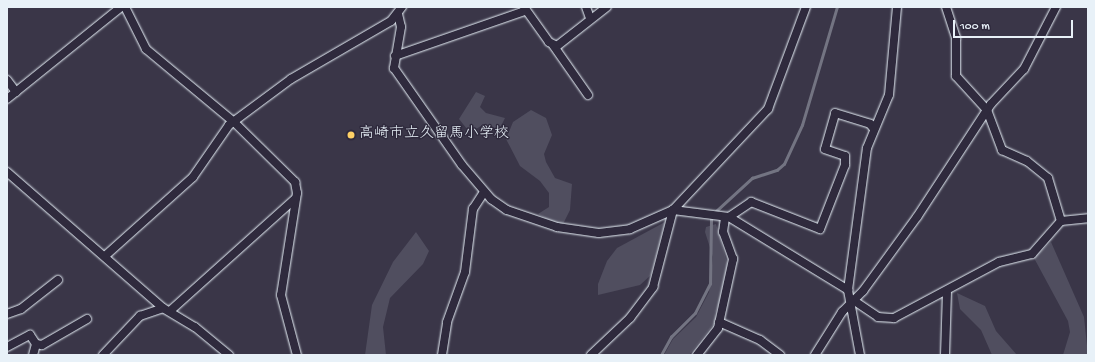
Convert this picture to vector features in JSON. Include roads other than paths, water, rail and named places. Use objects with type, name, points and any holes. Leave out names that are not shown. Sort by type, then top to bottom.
[{"type":"street","points":[[7,98],[121,7]]},
{"type":"street","points":[[125,7],[146,49],[234,122],[291,178],[297,187],[281,295],[298,355]]},
{"type":"street","points":[[586,7],[590,18]]},
{"type":"street","points":[[552,45],[560,44],[590,18],[607,7]]},
{"type":"street","points":[[105,256],[193,177],[234,122],[291,79],[400,11],[401,27],[394,68],[484,192],[516,215],[588,233],[630,230],[673,210],[768,109],[806,7]]},
{"type":"street","points":[[860,355],[848,290],[867,148],[889,95],[897,7]]},
{"type":"street","points":[[946,7],[956,38],[956,76],[987,110],[1002,150],[1026,162],[1048,178],[1061,221]]},
{"type":"street","points":[[815,355],[851,302],[917,217],[987,110],[1024,69],[1056,7]]},
{"type":"street","points":[[395,56],[524,9],[588,95]]},
{"type":"street","points":[[7,80],[16,92]]},
{"type":"street","points":[[697,355],[719,322],[732,259],[723,232],[727,217],[751,202],[820,229],[845,165],[846,156],[825,149],[835,113],[870,124],[874,129]]},
{"type":"street","points":[[7,172],[166,309],[229,355]]},
{"type":"street","points":[[442,355],[447,322],[465,272],[472,209],[484,192]]},
{"type":"street","points":[[104,355],[140,316],[166,309],[296,198]]},
{"type":"street","points":[[673,210],[727,217],[848,290]]},
{"type":"street","points":[[591,355],[630,318],[653,287],[673,210]]},
{"type":"street","points":[[851,302],[878,317],[889,319],[947,293],[999,262],[1032,254],[1061,221],[1088,218]]},
{"type":"street","points":[[7,314],[21,309],[58,280]]},
{"type":"street","points":[[945,355],[947,293]]},
{"type":"street","points":[[7,347],[30,335],[36,344],[42,345],[87,319]]},
{"type":"street","points":[[719,322],[760,340],[780,355]]},
{"type":"street","points":[[33,355],[36,344]]},
{"type":"waterway","points":[[714,213],[752,178],[777,170],[784,164],[802,125],[837,7]]},
{"type":"waterway","points":[[661,355],[671,337],[695,313],[710,284],[711,217]]},
{"type":"place","name":"高崎市立久留馬小学校","points":[[351,135]]}]
